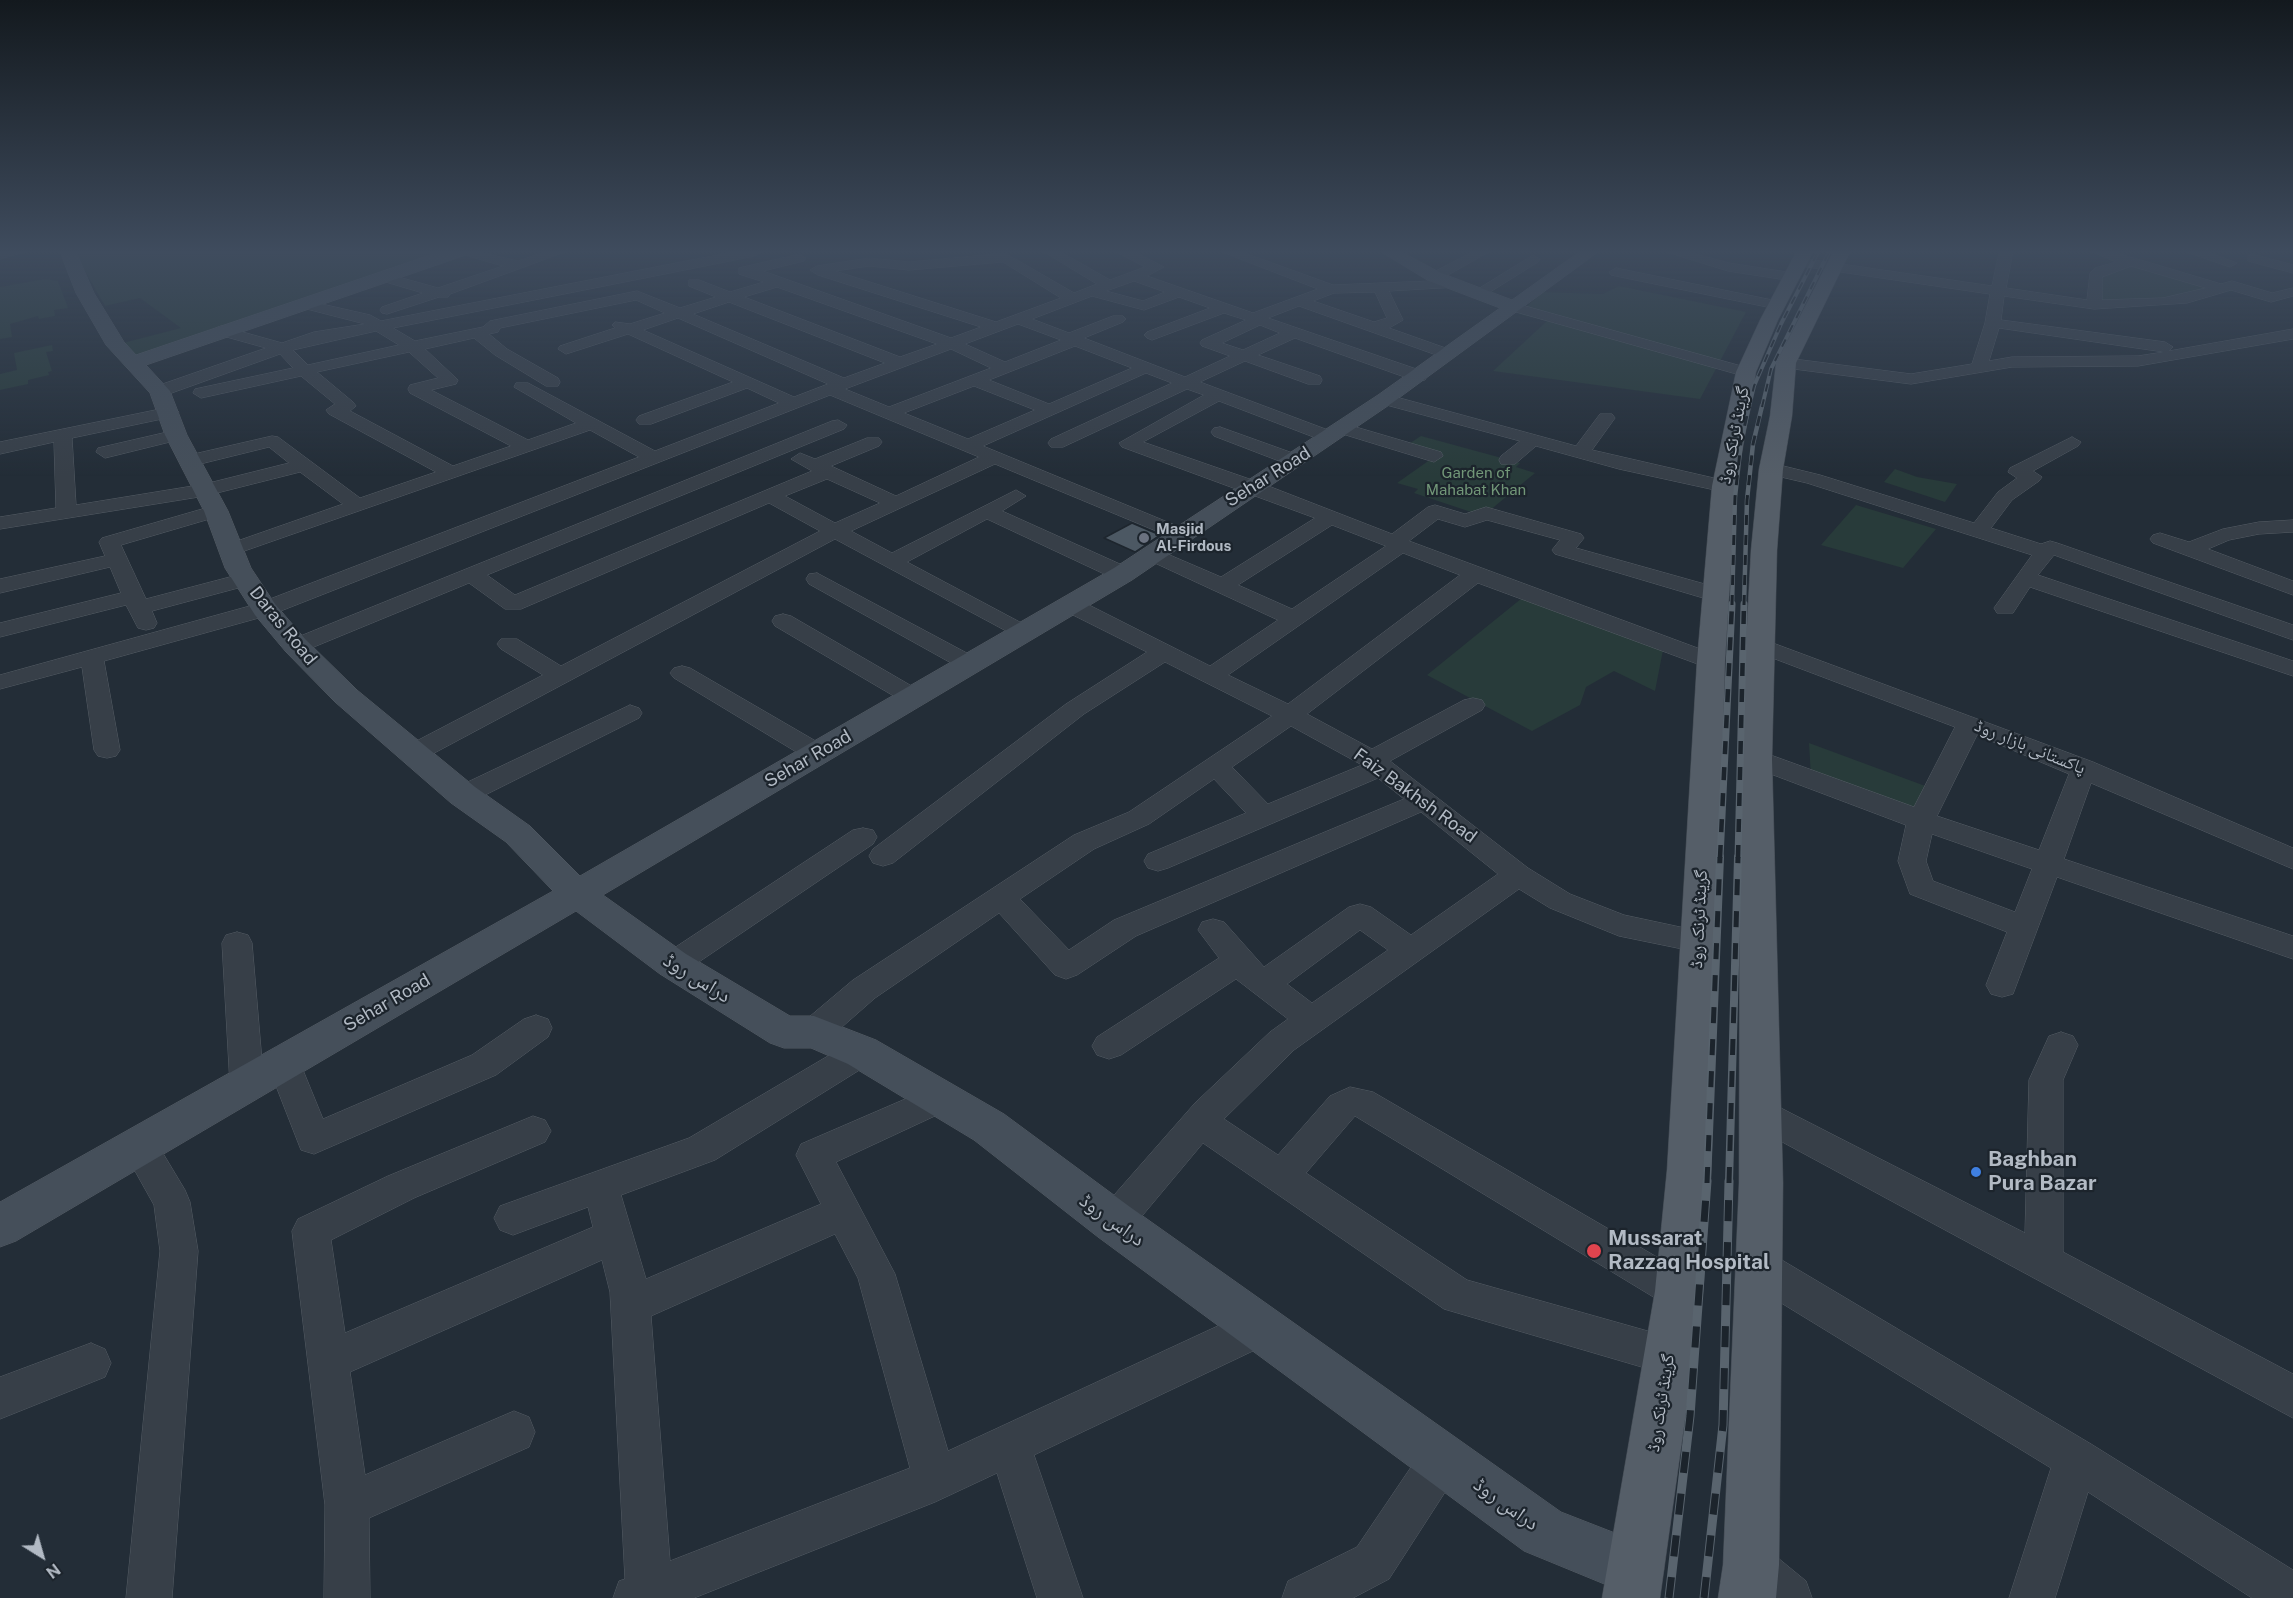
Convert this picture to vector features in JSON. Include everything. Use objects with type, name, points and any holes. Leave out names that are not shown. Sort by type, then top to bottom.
[{"type":"main road","name":"گرینڈ ٹرنک روڈ","points":[[1634,1584],[1679,1291],[1689,1170],[1697,941],[1711,661],[1724,486],[1732,435],[1746,372],[1773,327]]},
{"type":"main road","points":[[1749,1582],[1761,1114],[1756,759],[1764,550],[1771,469],[1781,416],[1786,363],[1795,327]]},
{"type":"street","name":"Daras Road","points":[[107,327],[131,363],[168,410],[188,461],[210,501],[238,566],[265,609],[296,646],[353,702],[463,795],[518,834],[577,894]]},
{"type":"street","points":[[131,363],[235,327]]},
{"type":"street","points":[[105,452],[168,410],[291,345],[342,327]]},
{"type":"street","points":[[221,331],[291,345],[377,327]]},
{"type":"street","points":[[381,327],[412,346],[450,380],[416,390],[528,447]]},
{"type":"street","points":[[482,327],[501,352],[552,382]]},
{"type":"street","points":[[0,448],[168,410],[303,369],[516,327]]},
{"type":"street","points":[[566,350],[633,327]]},
{"type":"street","points":[[703,327],[889,413],[1180,534]]},
{"type":"street","points":[[805,327],[900,363]]},
{"type":"street","points":[[903,327],[952,344],[1005,368]]},
{"type":"street","points":[[0,682],[265,609],[794,403],[997,327]]},
{"type":"street","points":[[1026,327],[1074,339],[1220,394],[1336,433],[1434,456]]},
{"type":"street","points":[[889,413],[1005,368],[1101,327]]},
{"type":"street","points":[[1152,335],[1174,327]]},
{"type":"street","points":[[1241,327],[1208,343],[1314,380]]},
{"type":"street","points":[[1283,327],[1419,376]]},
{"type":"street","points":[[1376,327],[1448,354]]},
{"type":"street","name":"Sehar Road","points":[[0,1226],[577,894],[1071,605],[1122,574],[1251,486],[1336,433],[1487,327]]},
{"type":"street","points":[[1584,327],[1746,372]]},
{"type":"street","points":[[1979,368],[1993,327]]},
{"type":"street","points":[[2020,327],[2161,346],[2181,351]]},
{"type":"street","points":[[628,328],[794,403]]},
{"type":"street","points":[[1057,443],[1296,331]]},
{"type":"street","points":[[1786,363],[1911,379],[2028,361],[2138,361],[2181,351],[2293,334]]},
{"type":"street","points":[[2269,339],[2288,349]]},
{"type":"street","points":[[2250,342],[2288,349]]},
{"type":"street","points":[[291,345],[303,369],[347,406],[335,410],[453,473]]},
{"type":"street","points":[[968,446],[1147,367]]},
{"type":"street","points":[[975,380],[1057,406],[1109,418]]},
{"type":"street","points":[[645,420],[748,382]]},
{"type":"street","points":[[1109,384],[1151,399]]},
{"type":"street","points":[[522,387],[655,458]]},
{"type":"street","points":[[1220,394],[1128,443],[1251,486],[1476,574],[1711,661]]},
{"type":"street","points":[[1385,399],[1580,453],[1724,486]]},
{"type":"street","points":[[1580,453],[1606,418]]},
{"type":"street","points":[[0,630],[140,609],[238,566],[358,506],[591,424]]},
{"type":"street","points":[[296,646],[471,574],[738,452],[838,425]]},
{"type":"street","points":[[1220,432],[1294,460]]},
{"type":"street","points":[[63,434],[66,512]]},
{"type":"street","points":[[708,437],[738,452]]},
{"type":"street","points":[[1508,460],[1534,439]]},
{"type":"street","points":[[188,461],[272,441],[358,506]]},
{"type":"street","points":[[471,574],[513,604],[772,497],[815,465],[873,442]]},
{"type":"street","points":[[1978,531],[2005,496],[2032,477],[2017,472],[2072,442]]},
{"type":"street","points":[[414,753],[837,530],[994,457]]},
{"type":"street","points":[[140,609],[109,542],[304,465]]},
{"type":"street","points":[[815,465],[896,503]]},
{"type":"street","points":[[1771,469],[1813,479],[2045,552]]},
{"type":"street","points":[[893,561],[1016,496]]},
{"type":"street","points":[[772,497],[837,530],[1023,633]]},
{"type":"street","points":[[0,523],[66,512],[210,501]]},
{"type":"street","points":[[1212,675],[1295,619],[1398,543],[1435,511],[1465,521],[1486,513],[1574,538],[1718,587]]},
{"type":"street","points":[[988,512],[1122,574]]},
{"type":"street","points":[[238,566],[377,517]]},
{"type":"street","points":[[1222,586],[1329,518]]},
{"type":"street","points":[[2189,550],[2223,535],[2259,528],[2293,526]]},
{"type":"street","points":[[2160,539],[2293,588]]},
{"type":"street","points":[[2005,608],[2050,547],[2293,633]]},
{"type":"street","points":[[1151,554],[1295,619]]},
{"type":"street","points":[[0,586],[117,559]]},
{"type":"street","points":[[814,1032],[864,989],[1084,842],[1139,818],[1290,715],[1476,574]]},
{"type":"street","points":[[2025,578],[2293,669]]},
{"type":"street","points":[[817,579],[970,664]]},
{"type":"street","name":"Faiz Bakhsh Road","points":[[1071,605],[1290,715],[1377,764],[1518,875],[1560,901],[1619,926],[1697,941]]},
{"type":"street","points":[[783,621],[913,697]]},
{"type":"street","points":[[509,644],[561,676]]},
{"type":"street","name":"پاکستانی بازار روڈ","points":[[1762,646],[2084,768],[2293,859]]},
{"type":"street","points":[[673,964],[873,847],[1075,709],[1164,652]]},
{"type":"street","points":[[92,657],[107,750]]},
{"type":"street","points":[[682,673],[817,753]]},
{"type":"street","points":[[1158,861],[1377,764],[1473,705]]},
{"type":"street","points":[[463,795],[630,712]]},
{"type":"street","points":[[1970,723],[1921,820],[1912,861],[1920,887],[2024,927]]},
{"type":"street","points":[[1756,759],[1921,820],[2050,862],[2293,948]]},
{"type":"street","points":[[1216,766],[1264,816]]},
{"type":"street","points":[[2002,985],[2084,768]]},
{"type":"street","points":[[1002,898],[1066,967],[1125,928],[1425,801]]},
{"type":"street","points":[[1114,1222],[1200,1122],[1282,1041],[1518,875]]},
{"type":"street","name":"دراس روڈ","points":[[577,894],[673,964],[784,1032],[814,1032],[862,1052],[989,1127],[1114,1222],[1262,1326],[1543,1532],[1634,1584]]},
{"type":"street","points":[[1264,984],[1360,915],[1410,950]]},
{"type":"street","points":[[1213,930],[1239,961],[1264,984],[1312,1020]]},
{"type":"street","points":[[237,943],[247,1085]]},
{"type":"street","points":[[1109,1046],[1239,961]]},
{"type":"street","points":[[284,1063],[314,1139],[484,1065],[536,1028]]},
{"type":"street","points":[[2044,1262],[2046,1080],[2061,1045]]},
{"type":"street","points":[[513,1218],[601,1188],[702,1149],[862,1052]]},
{"type":"street","points":[[935,1480],[876,1274],[814,1155],[940,1098]]},
{"type":"street","points":[[1281,1177],[1342,1106],[1350,1101],[1361,1102],[1679,1291]]},
{"type":"street","points":[[1761,1114],[2044,1262],[2293,1397]]},
{"type":"street","points":[[1200,1122],[1458,1296],[1669,1355]]},
{"type":"street","points":[[347,1598],[347,1506],[310,1231],[401,1187],[533,1131]]},
{"type":"street","points":[[139,1146],[172,1202],[179,1251],[149,1598]]},
{"type":"street","points":[[601,1188],[630,1292],[643,1595],[935,1480],[1009,1444],[1112,1399],[1262,1326]]},
{"type":"street","points":[[631,1305],[844,1212]]},
{"type":"street","points":[[328,1361],[614,1236]]},
{"type":"street","points":[[1756,1266],[2076,1459],[2293,1597]]},
{"type":"street","points":[[0,1398],[91,1363]]},
{"type":"street","points":[[347,1506],[514,1432]]},
{"type":"street","points":[[1009,1444],[1060,1598]]},
{"type":"street","points":[[1305,1598],[1372,1563],[1443,1457]]},
{"type":"street","points":[[2032,1598],[2076,1459]]},
{"type":"street","points":[[1749,1582],[1789,1598]]},
{"type":"green space","points":[[0,327],[10,327],[12,337],[0,339]]},
{"type":"green space","points":[[179,327],[232,327],[134,360],[123,343],[181,328]]},
{"type":"green space","points":[[1541,327],[1738,327],[1700,399],[1493,371]]},
{"type":"green space","points":[[52,345],[53,351],[46,352],[52,371],[48,372],[49,375],[28,380],[28,384],[0,390],[0,374],[17,370],[14,353]]},
{"type":"green space","name":"Garden of Mahabat Khan","points":[[1421,436],[1520,463],[1516,467],[1535,473],[1483,516],[1414,493],[1418,489],[1397,483],[1434,457],[1404,447]]},
{"type":"green space","points":[[1895,469],[1917,477],[1957,484],[1945,502],[1884,482]]},
{"type":"green space","points":[[1856,505],[1936,529],[1903,568],[1821,545]]},
{"type":"green space","points":[[1527,594],[1664,645],[1655,691],[1614,671],[1586,687],[1580,705],[1532,731],[1427,675]]},
{"type":"green space","points":[[1809,743],[1928,787],[1919,816],[1811,777]]},
{"type":"building","name":"Masjid Al-Firdous","points":[[1132,523],[1160,535],[1135,552],[1104,538]]},
{"type":"railway","points":[[1749,407],[1754,386],[1780,327]]},
{"type":"railway","points":[[1762,407],[1771,369],[1792,327]]},
{"type":"railway","points":[[1732,605],[1735,497],[1741,442],[1749,406]]},
{"type":"railway","points":[[1744,605],[1747,500],[1753,444],[1762,406]]},
{"type":"railway","points":[[1720,858],[1732,604]]},
{"type":"railway","points":[[1738,858],[1744,604]]},
{"type":"railway","points":[[1707,1183],[1720,857]]},
{"type":"railway","points":[[1729,1183],[1738,857]]},
{"type":"railway","points":[[1669,1598],[1690,1416],[1707,1181]]},
{"type":"railway","points":[[1704,1598],[1723,1425],[1729,1181]]},
{"type":"place","name":"Masjid Al-Firdous","points":[[1144,538]]},
{"type":"place","name":"Baghban Pura Bazar","points":[[1976,1172]]},
{"type":"place","name":"Mussarat Razzaq Hospital","points":[[1594,1251]]}]
